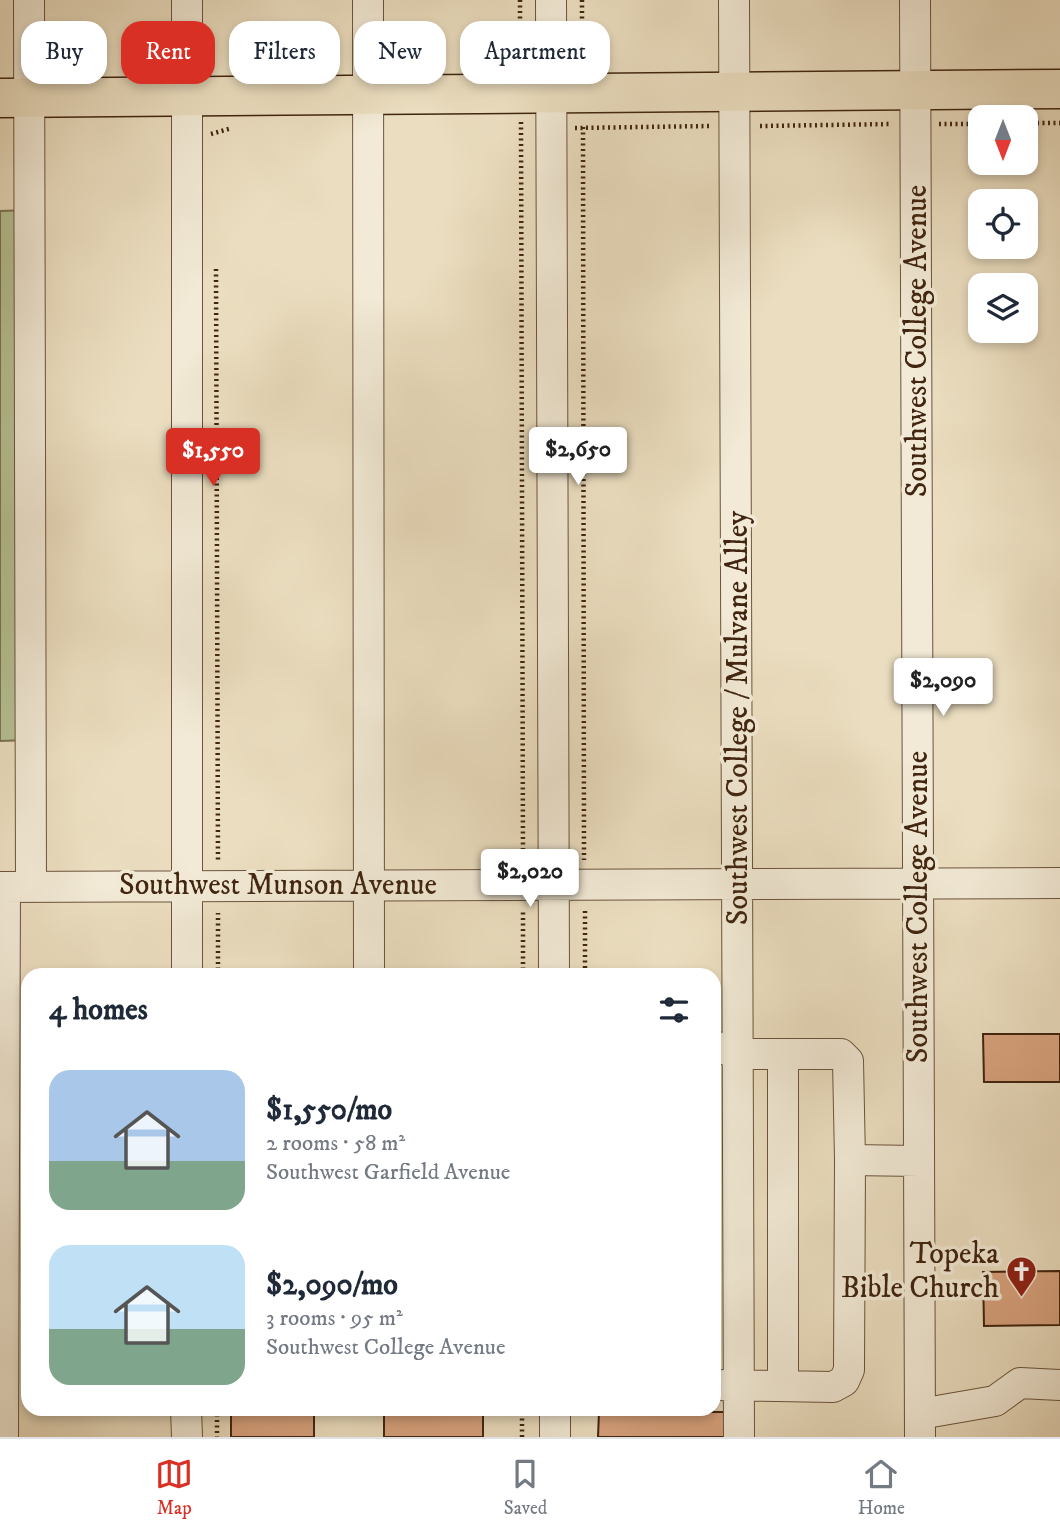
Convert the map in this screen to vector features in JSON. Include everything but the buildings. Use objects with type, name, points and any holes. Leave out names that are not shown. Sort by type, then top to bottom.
[{"type":"main road","points":[[15,98],[1060,89]]},
{"type":"street","points":[[3,1437],[12,887],[15,98],[29,0]]},
{"type":"street","points":[[187,0],[202,96],[187,968]]},
{"type":"street","points":[[368,0],[369,968]]},
{"type":"street","points":[[551,0],[554,968]]},
{"type":"street","name":"Southwest College / Mulvane Alley","points":[[734,0],[740,883],[727,1050],[727,1385],[739,1437]]},
{"type":"street","name":"Southwest College Avenue","points":[[915,0],[920,1425]]},
{"type":"street","name":"Southwest Munson Avenue","points":[[12,887],[1060,883]]},
{"type":"street","points":[[727,1050],[841,1054],[848,1061],[850,1160],[849,1370],[844,1381],[832,1387],[727,1385]]},
{"type":"street","points":[[783,1054],[783,1385]]},
{"type":"street","points":[[850,1160],[919,1161]]},
{"type":"street","points":[[920,1425],[995,1401],[1020,1383],[1060,1385]]},
{"type":"street","points":[[187,1416],[187,1437]]},
{"type":"street","points":[[555,1416],[555,1437]]},
{"type":"path","points":[[520,0],[551,93],[584,884],[585,968]]},
{"type":"path","points":[[523,968],[523,883],[551,93],[582,0]]},
{"type":"path","points":[[202,96],[216,134]]},
{"type":"path","points":[[1038,123],[1060,123]]},
{"type":"path","points":[[216,260],[218,968]]},
{"type":"path","points":[[217,1416],[217,1437]]},
{"type":"path","points":[[522,1416],[522,1437]]},
{"type":"green space","points":[[27,210],[29,740],[0,741],[0,211]]},
{"type":"place","name":"Topeka Bible Church","points":[[1022,1298]]}]
